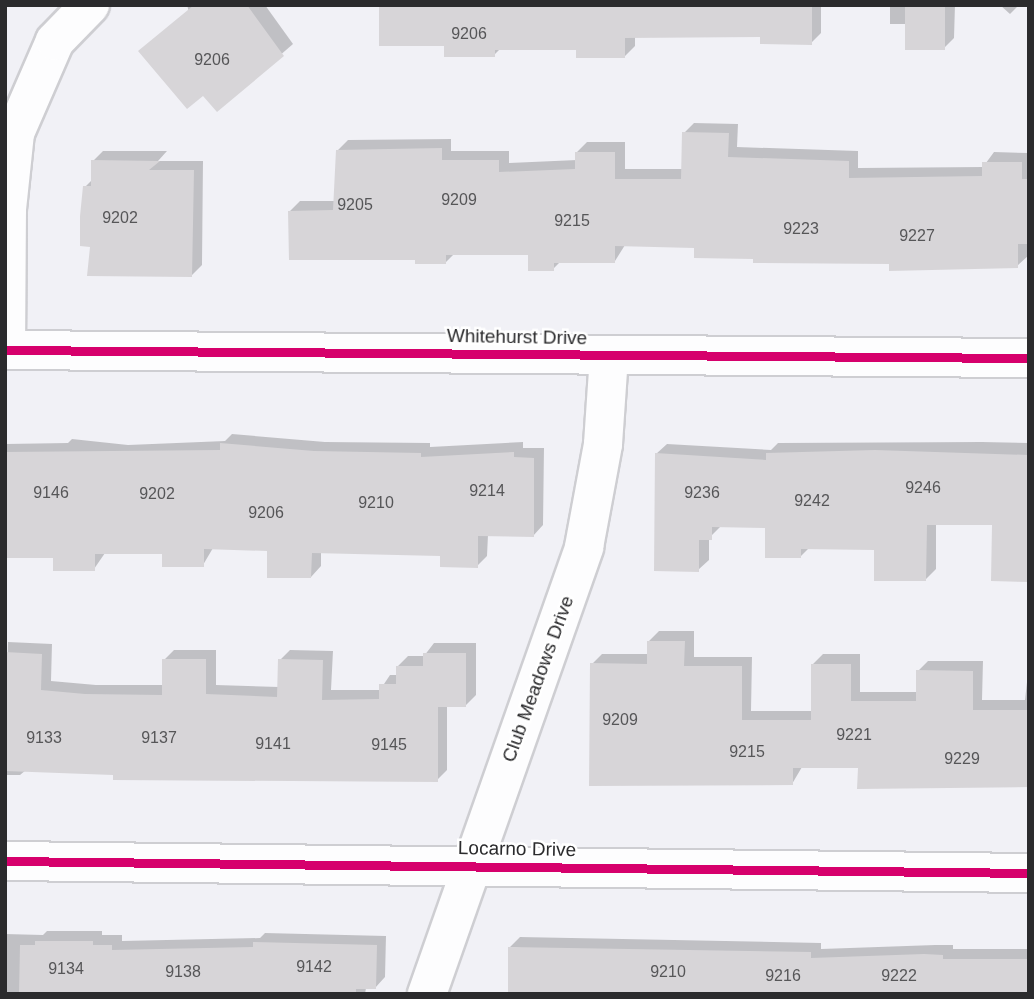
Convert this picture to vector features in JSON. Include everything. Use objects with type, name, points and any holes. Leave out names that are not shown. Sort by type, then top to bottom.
[{"type":"street","points":[[6,350],[7,209],[15,133],[55,41],[90,5]]},
{"type":"street","name":"Whitehurst Drive","points":[[6,350],[1029,358]]},
{"type":"street","name":"Club Meadows Drive","points":[[427,994],[584,547],[603,444],[609,355]]},
{"type":"street","name":"Locarno Drive","points":[[5,861],[1029,873]]},
{"type":"building","points":[[194,5],[247,5],[284,56],[217,112],[203,96],[187,109],[138,51]]},
{"type":"building","points":[[379,5],[812,5],[812,45],[760,44],[760,37],[625,38],[625,58],[576,58],[576,50],[495,50],[495,57],[444,57],[444,46],[379,46]]},
{"type":"building","points":[[905,5],[945,5],[945,50],[905,50]]},
{"type":"building","points":[[682,132],[729,133],[728,157],[849,161],[849,178],[982,176],[982,162],[1022,162],[1022,179],[1029,179],[1029,244],[1018,244],[1018,268],[889,271],[889,264],[753,263],[753,259],[694,258],[694,248],[615,246],[615,263],[554,263],[554,271],[528,271],[528,255],[446,255],[446,264],[415,264],[415,260],[289,260],[288,211],[333,210],[336,150],[442,148],[442,160],[499,160],[499,172],[575,169],[575,152],[615,152],[615,179],[681,179]]},
{"type":"building","points":[[91,160],[160,161],[149,170],[194,170],[192,277],[87,276],[90,247],[80,246],[80,216],[83,186],[91,186]]},
{"type":"building","points":[[220,443],[314,451],[421,453],[421,457],[514,452],[514,457],[534,458],[534,537],[478,536],[478,568],[440,567],[440,556],[312,553],[311,578],[267,578],[267,551],[204,549],[204,567],[162,567],[162,554],[95,554],[95,571],[53,571],[53,558],[5,558],[5,452],[220,450]]},
{"type":"building","points":[[875,450],[1029,455],[1029,582],[991,581],[992,525],[927,525],[926,581],[874,581],[874,550],[801,549],[801,558],[765,558],[765,528],[712,527],[712,540],[699,540],[699,572],[654,571],[655,453],[766,460],[766,453]]},
{"type":"building","points":[[647,641],[685,641],[684,666],[742,666],[742,720],[811,720],[811,664],[851,664],[851,701],[916,701],[916,670],[973,671],[973,710],[1029,710],[1029,787],[857,789],[858,768],[793,768],[793,785],[589,786],[590,663],[647,664]]},
{"type":"building","points":[[5,652],[42,654],[41,690],[85,694],[162,695],[162,659],[206,659],[206,694],[277,697],[278,659],[323,660],[322,700],[379,699],[379,684],[396,684],[396,666],[423,666],[423,653],[466,653],[466,707],[438,707],[438,782],[113,780],[113,775],[5,771]]},
{"type":"building","points":[[35,941],[93,941],[93,945],[112,945],[112,950],[253,947],[253,942],[377,945],[376,989],[356,989],[356,994],[19,994],[20,945],[35,945]]},
{"type":"building","points":[[508,947],[811,952],[811,958],[924,954],[943,955],[943,959],[1029,959],[1029,994],[508,994]]},
{"type":"cycle path","points":[[5,350],[1029,358]]},
{"type":"cycle path","points":[[5,861],[1029,873]]}]
